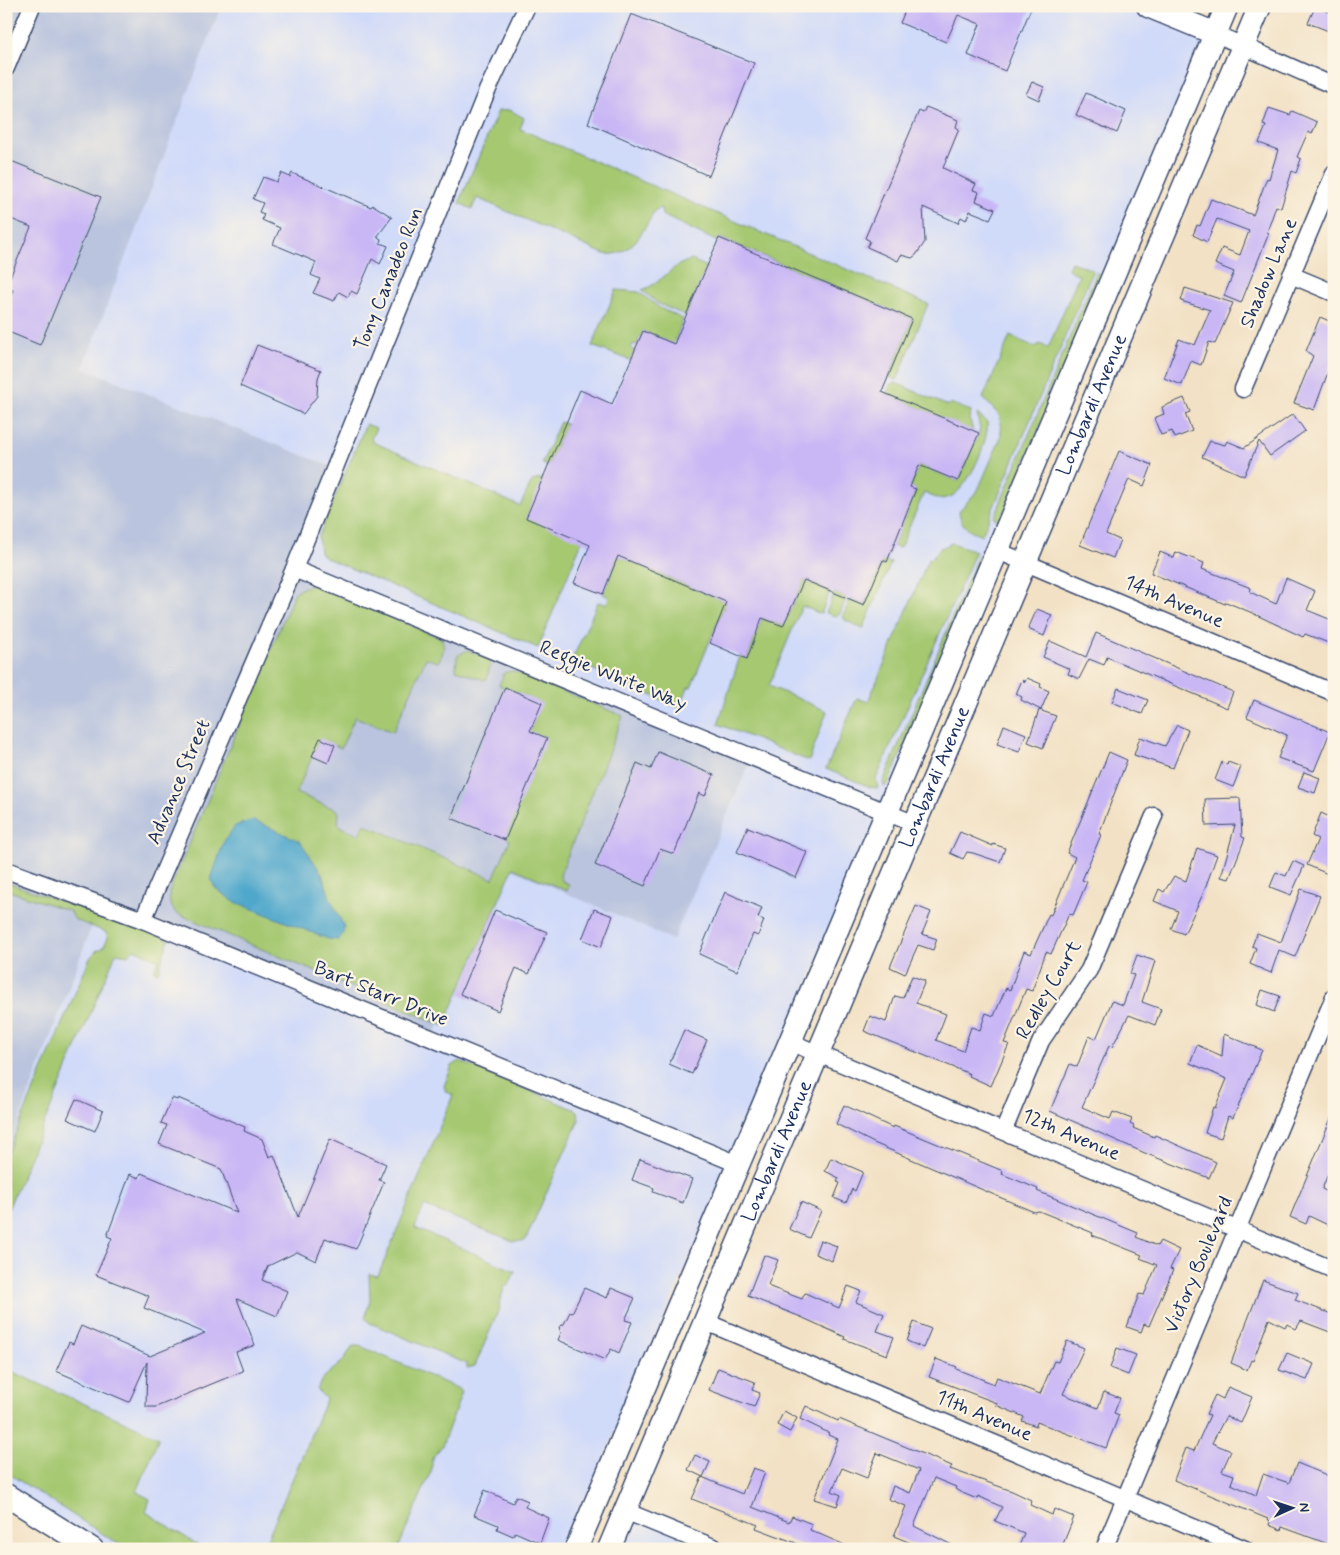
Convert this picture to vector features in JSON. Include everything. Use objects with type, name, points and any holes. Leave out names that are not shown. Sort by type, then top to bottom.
[{"type":"main road","points":[[1148,6],[1216,34]]},
{"type":"main road","name":"Lombardi Avenue","points":[[576,1549],[1227,6]]},
{"type":"main road","name":"Lombardi Avenue","points":[[609,1549],[1260,6]]},
{"type":"main road","points":[[738,1164],[748,1170],[751,1175],[743,1208],[748,1220]]},
{"type":"main road","points":[[6,1495],[92,1549]]},
{"type":"street","points":[[6,68],[32,6]]},
{"type":"street","name":"Tony Canadeo Run","points":[[254,662],[294,569],[487,91],[527,6]]},
{"type":"street","points":[[1216,34],[1334,86]]},
{"type":"street","name":"Shadow Lane","points":[[1243,389],[1334,174]]},
{"type":"street","points":[[1291,275],[1334,292]]},
{"type":"street","name":"14th Avenue","points":[[998,551],[1334,693]]},
{"type":"street","name":"Reggie White Way","points":[[294,569],[915,824]]},
{"type":"street","name":"Advance Street","points":[[143,920],[254,662]]},
{"type":"street","name":"Redley Court","points":[[1004,1130],[1042,1041],[1089,970],[1154,816]]},
{"type":"street","name":"Bart Starr Drive","points":[[6,870],[143,920],[738,1164]]},
{"type":"street","name":"Victory Boulevard","points":[[1104,1549],[1334,996]]},
{"type":"street","name":"12th Avenue","points":[[790,1042],[1004,1130],[1334,1270]]},
{"type":"street","name":"11th Avenue","points":[[706,1322],[1245,1549]]},
{"type":"street","points":[[625,1510],[718,1549]]},
{"type":"shaded area","points":[[6,6],[221,6],[83,368],[335,468],[294,568],[752,757],[673,940],[507,867],[432,1040],[100,904],[6,1156]]},
{"type":"shaded area","points":[[221,6],[1148,6],[1216,34],[565,1549],[92,1549],[6,1495],[6,1156],[100,904],[294,569],[335,468],[82,368]]},
{"type":"shaded area","points":[[625,1511],[699,1541],[695,1549],[609,1549]]},
{"type":"green space","points":[[510,110],[524,118],[520,129],[928,304],[897,380],[889,377],[912,319],[720,238],[718,242],[662,215],[661,208],[655,210],[641,234],[629,247],[622,252],[604,254],[477,198],[472,209],[459,203],[498,111]]},
{"type":"green space","points":[[692,260],[707,267],[686,316],[657,303],[642,290],[679,265]]},
{"type":"green space","points":[[1071,262],[1093,270],[982,535],[972,531],[963,524],[959,511],[978,490],[1001,437],[999,415],[983,398],[1010,336],[1035,347],[1040,344],[1048,348],[1079,275],[1068,269]]},
{"type":"green space","points":[[1097,272],[1102,278],[1000,521],[994,518]]},
{"type":"green space","points":[[616,290],[639,292],[660,308],[683,319],[674,344],[643,331],[637,345],[633,344],[631,349],[635,351],[630,360],[592,346]]},
{"type":"green space","points":[[896,383],[948,406],[950,403],[971,411],[970,420],[973,431],[886,394],[891,384]]},
{"type":"green space","points":[[977,414],[987,422],[987,430],[976,463],[964,485],[957,492],[946,498],[940,499],[924,493],[900,548],[893,546],[916,490],[910,487],[919,465],[958,481],[980,430]]},
{"type":"green space","points":[[560,422],[566,424],[548,466],[546,466],[542,463]]},
{"type":"green space","points":[[366,424],[376,428],[371,439],[373,442],[520,506],[532,481],[543,478],[582,541],[538,648],[324,557],[320,552],[318,537]]},
{"type":"green space","points":[[952,543],[976,551],[876,779],[878,788],[870,787],[826,769],[857,698],[868,702],[929,558],[932,559],[939,549]]},
{"type":"green space","points":[[979,554],[983,560],[888,784],[884,787],[883,782]]},
{"type":"green space","points":[[618,556],[726,602],[691,687],[688,687],[680,708],[572,660],[598,602],[606,604],[609,597],[603,594]]},
{"type":"green space","points":[[883,560],[891,563],[863,629],[845,620],[843,616],[850,600],[864,605]]},
{"type":"green space","points":[[804,580],[830,591],[821,614],[802,606],[769,686],[827,711],[809,761],[718,724],[740,656],[747,659],[762,618],[783,626]]},
{"type":"green space","points":[[314,585],[441,638],[444,647],[438,662],[426,658],[393,732],[355,717],[341,748],[320,739],[296,793],[337,810],[339,813],[338,822],[341,827],[359,835],[364,824],[493,879],[510,840],[506,837],[530,731],[541,703],[499,685],[504,673],[511,671],[520,673],[623,716],[560,875],[562,881],[569,884],[567,891],[513,868],[444,1026],[176,913],[170,904],[169,892],[295,592],[304,587]]},
{"type":"green space","points":[[834,593],[846,598],[840,614],[835,616],[826,613]]},
{"type":"green space","points":[[467,650],[491,661],[487,679],[484,680],[456,670],[457,656]]},
{"type":"green space","points":[[6,882],[169,939],[158,972],[154,970],[159,960],[134,949],[128,955],[116,953],[6,1214],[6,1156],[90,958],[97,950],[103,948],[108,938],[106,932],[75,920],[70,911],[6,890]]},
{"type":"green space","points":[[460,1061],[578,1111],[579,1120],[525,1241],[513,1241],[424,1206],[415,1228],[515,1271],[509,1285],[505,1286],[499,1303],[500,1307],[475,1366],[467,1368],[467,1364],[370,1323],[365,1318],[370,1300],[369,1274],[378,1276],[453,1095],[446,1092],[444,1086],[452,1066]]},
{"type":"green space","points":[[353,1346],[360,1346],[457,1388],[462,1392],[442,1446],[432,1458],[432,1469],[398,1549],[263,1549],[326,1399],[317,1390],[322,1379],[342,1362]]},
{"type":"green space","points":[[6,1369],[159,1437],[137,1492],[150,1499],[146,1512],[204,1549],[126,1549],[6,1472]]},
{"type":"water","points":[[253,820],[300,841],[322,874],[330,898],[344,927],[343,934],[338,940],[328,939],[233,901],[215,888],[211,879],[224,841],[235,826]]},
{"type":"building","points":[[907,6],[1032,6],[1005,71],[968,55],[980,24],[958,15],[946,42],[900,23]]},
{"type":"building","points":[[1315,7],[1334,14],[1334,33],[1308,23]]},
{"type":"building","points":[[631,14],[754,63],[709,176],[588,123]]},
{"type":"building","points":[[1032,82],[1044,87],[1039,100],[1026,94]]},
{"type":"building","points":[[1086,93],[1126,111],[1117,133],[1076,115]]},
{"type":"building","points":[[926,107],[958,120],[956,127],[959,129],[943,168],[976,184],[973,190],[979,192],[976,201],[995,209],[990,219],[970,211],[966,220],[961,217],[958,223],[923,207],[925,242],[912,258],[901,255],[898,261],[867,247],[870,241],[865,238],[919,111],[923,113]]},
{"type":"building","points":[[1269,108],[1290,115],[1292,111],[1317,122],[1312,134],[1308,132],[1297,157],[1301,159],[1296,173],[1292,171],[1281,208],[1276,206],[1267,232],[1269,233],[1241,303],[1224,296],[1234,272],[1215,264],[1222,248],[1240,255],[1249,231],[1217,219],[1207,242],[1193,235],[1197,225],[1200,226],[1211,199],[1253,215],[1267,178],[1269,179],[1278,150],[1259,143],[1266,126],[1263,125]]},
{"type":"building","points":[[6,159],[101,197],[40,345],[6,331],[6,306],[13,290],[6,287],[31,227],[6,217]]},
{"type":"building","points":[[281,173],[290,177],[292,173],[371,207],[373,205],[392,217],[377,237],[381,239],[380,243],[388,246],[380,264],[372,259],[357,294],[351,291],[348,297],[339,292],[334,301],[313,293],[320,279],[311,275],[316,262],[273,244],[280,228],[262,220],[264,214],[259,212],[263,203],[253,199],[263,177],[277,182]]},
{"type":"building","points":[[719,238],[912,319],[882,392],[979,433],[958,481],[919,465],[910,487],[916,489],[887,562],[883,560],[864,605],[804,580],[783,626],[762,618],[747,659],[710,643],[726,602],[618,556],[603,594],[574,583],[590,545],[526,518],[580,390],[612,404],[643,331],[674,344]]},
{"type":"building","points":[[1185,288],[1233,303],[1215,344],[1209,342],[1201,365],[1191,361],[1182,385],[1164,378],[1179,339],[1195,345],[1210,310],[1181,301]]},
{"type":"building","points":[[1320,317],[1334,323],[1334,356],[1314,410],[1294,403],[1313,356],[1306,351]]},
{"type":"building","points":[[257,345],[321,370],[318,378],[317,396],[303,414],[240,386]]},
{"type":"building","points":[[1184,398],[1190,412],[1185,414],[1192,431],[1175,438],[1172,431],[1161,435],[1154,418],[1164,414],[1162,407]]},
{"type":"building","points":[[1293,414],[1305,431],[1270,456],[1259,441],[1244,476],[1202,457],[1210,441],[1225,445],[1227,441],[1244,448]]},
{"type":"building","points":[[1119,451],[1152,465],[1144,486],[1129,479],[1106,534],[1120,540],[1113,558],[1080,545]]},
{"type":"building","points":[[1160,552],[1174,558],[1176,552],[1204,563],[1202,569],[1251,588],[1250,592],[1276,604],[1286,578],[1315,591],[1307,610],[1334,621],[1334,645],[1305,634],[1303,637],[1250,612],[1226,602],[1225,604],[1151,573]]},
{"type":"building","points":[[1037,609],[1052,615],[1044,636],[1028,629]]},
{"type":"building","points":[[1096,633],[1233,692],[1227,708],[1107,657],[1104,665],[1089,659],[1079,679],[1068,674],[1070,669],[1043,657],[1050,641],[1086,657]]},
{"type":"building","points":[[1027,678],[1041,684],[1040,687],[1049,691],[1041,710],[1021,700],[1022,697],[1016,694],[1022,680],[1025,682]]},
{"type":"building","points":[[505,687],[542,703],[530,731],[547,738],[505,840],[451,818]]},
{"type":"building","points":[[1118,688],[1148,700],[1142,714],[1112,702]]},
{"type":"building","points":[[1254,700],[1330,732],[1314,771],[1278,758],[1287,735],[1247,717]]},
{"type":"building","points":[[1039,710],[1056,716],[1043,748],[1028,742]]},
{"type":"building","points":[[1004,725],[1026,734],[1019,752],[997,744]]},
{"type":"building","points":[[1177,725],[1188,730],[1173,768],[1134,755],[1140,737],[1165,746]]},
{"type":"building","points":[[320,738],[335,745],[328,763],[312,756]]},
{"type":"building","points":[[658,752],[714,775],[705,796],[699,793],[674,854],[660,849],[645,886],[595,865],[637,763],[651,769]]},
{"type":"building","points":[[1109,752],[1127,760],[1099,834],[1101,835],[1082,880],[1087,882],[1073,915],[1069,914],[1051,954],[1046,952],[1032,991],[1026,989],[1004,1043],[1009,1044],[991,1086],[969,1076],[970,1074],[864,1031],[870,1016],[886,1022],[895,996],[903,998],[912,976],[925,981],[916,1003],[946,1014],[936,1040],[963,1051],[971,1027],[980,1030],[986,1013],[994,1016],[1006,988],[1010,990],[1024,951],[1031,954],[1049,914],[1051,915],[1075,857],[1067,853]]},
{"type":"building","points":[[1222,762],[1227,765],[1228,762],[1241,767],[1233,787],[1215,780]]},
{"type":"building","points":[[1304,772],[1320,778],[1315,793],[1298,787]]},
{"type":"building","points":[[1240,798],[1242,837],[1245,838],[1229,879],[1221,877],[1235,825],[1206,826],[1205,799]]},
{"type":"building","points":[[1321,813],[1334,819],[1334,866],[1330,875],[1307,865],[1318,839],[1312,836]]},
{"type":"building","points":[[748,827],[807,852],[796,878],[737,852]]},
{"type":"building","points":[[960,832],[993,846],[993,844],[1005,848],[1000,862],[973,853],[967,852],[963,859],[950,853]]},
{"type":"building","points":[[1197,848],[1217,855],[1203,894],[1184,934],[1171,929],[1178,911],[1154,901],[1159,889],[1164,892],[1174,876],[1186,881]]},
{"type":"building","points":[[1293,861],[1304,866],[1291,895],[1270,887],[1276,872],[1286,876]]},
{"type":"building","points":[[1301,889],[1320,896],[1295,957],[1279,950],[1271,973],[1250,964],[1256,948],[1252,946],[1257,933],[1281,942]]},
{"type":"building","points":[[725,892],[762,908],[758,918],[764,920],[758,936],[753,934],[737,971],[699,954]]},
{"type":"building","points":[[916,906],[931,912],[922,934],[937,939],[933,950],[918,945],[905,974],[890,967]]},
{"type":"building","points":[[594,909],[613,916],[601,947],[582,939]]},
{"type":"building","points":[[495,910],[547,932],[529,974],[516,968],[498,1011],[460,994]]},
{"type":"building","points":[[1137,955],[1155,961],[1142,1002],[1161,1009],[1155,1025],[1129,1015],[1112,1047],[1109,1046],[1082,1107],[1110,1119],[1113,1112],[1132,1119],[1130,1124],[1134,1126],[1133,1128],[1154,1137],[1155,1135],[1216,1162],[1209,1178],[1147,1154],[1050,1111],[1070,1064],[1077,1067],[1089,1036],[1096,1039],[1112,1001],[1123,1005],[1134,975],[1130,974]]},
{"type":"building","points":[[1262,990],[1280,996],[1274,1012],[1257,1005]]},
{"type":"building","points":[[684,1030],[707,1040],[692,1074],[669,1064]]},
{"type":"building","points":[[1224,1034],[1262,1050],[1233,1118],[1228,1116],[1221,1138],[1205,1133],[1213,1107],[1215,1108],[1227,1079],[1190,1063],[1197,1045],[1222,1056]]},
{"type":"building","points":[[172,1098],[177,1100],[178,1098],[245,1127],[244,1131],[262,1139],[269,1157],[274,1155],[298,1217],[330,1139],[386,1164],[379,1180],[384,1182],[356,1249],[325,1238],[316,1261],[297,1252],[268,1266],[262,1280],[287,1291],[277,1316],[237,1299],[255,1345],[236,1352],[243,1371],[156,1407],[146,1407],[147,1362],[129,1402],[56,1371],[69,1342],[73,1344],[81,1326],[150,1356],[205,1333],[144,1308],[149,1296],[96,1275],[112,1238],[107,1236],[130,1174],[139,1178],[141,1173],[237,1213],[221,1169],[159,1144],[167,1125],[161,1123]]},
{"type":"building","points":[[76,1099],[103,1111],[95,1131],[67,1119]]},
{"type":"building","points":[[844,1105],[893,1128],[894,1126],[1003,1171],[1002,1174],[1038,1189],[1037,1191],[1138,1233],[1136,1237],[1157,1246],[1160,1241],[1179,1250],[1170,1269],[1173,1270],[1149,1326],[1144,1324],[1141,1332],[1127,1327],[1139,1294],[1144,1295],[1157,1265],[1140,1258],[1142,1255],[1092,1235],[1093,1233],[1039,1211],[1034,1212],[874,1143],[836,1124]]},
{"type":"building","points":[[1334,1111],[1334,1159],[1322,1189],[1334,1195],[1334,1228],[1309,1216],[1306,1224],[1290,1217]]},
{"type":"building","points":[[831,1158],[863,1172],[855,1191],[852,1189],[846,1203],[834,1198],[840,1183],[837,1182],[839,1178],[825,1171]]},
{"type":"building","points":[[640,1159],[692,1179],[683,1203],[653,1192],[654,1188],[632,1180]]},
{"type":"building","points":[[801,1202],[821,1211],[809,1238],[789,1229]]},
{"type":"building","points":[[820,1240],[837,1246],[832,1261],[815,1254]]},
{"type":"building","points":[[764,1255],[778,1260],[768,1285],[802,1299],[805,1293],[839,1308],[848,1286],[861,1291],[856,1302],[884,1314],[877,1331],[894,1337],[887,1355],[844,1339],[845,1337],[801,1317],[748,1296]]},
{"type":"building","points":[[1263,1280],[1298,1293],[1295,1300],[1334,1315],[1334,1322],[1330,1332],[1301,1321],[1296,1329],[1287,1324],[1285,1327],[1269,1319],[1253,1361],[1251,1360],[1247,1370],[1231,1363]]},
{"type":"building","points":[[584,1288],[607,1298],[611,1288],[635,1298],[625,1320],[632,1322],[619,1353],[611,1349],[605,1360],[558,1340],[561,1333],[559,1327],[564,1324],[570,1312],[572,1313]]},
{"type":"building","points":[[914,1322],[931,1329],[923,1348],[907,1341]]},
{"type":"building","points":[[1067,1341],[1084,1348],[1063,1394],[1098,1408],[1104,1392],[1120,1398],[1114,1413],[1119,1415],[1106,1448],[1037,1422],[1036,1426],[1022,1421],[1024,1417],[996,1405],[997,1403],[929,1377],[936,1359],[994,1384],[997,1377],[1040,1394],[1054,1361],[1058,1362]]},
{"type":"building","points":[[1117,1348],[1136,1355],[1128,1375],[1110,1368]]},
{"type":"building","points":[[1287,1353],[1314,1364],[1307,1380],[1279,1370]]},
{"type":"building","points":[[718,1368],[755,1382],[752,1390],[760,1393],[754,1407],[709,1390]]},
{"type":"building","points":[[1228,1387],[1252,1397],[1241,1423],[1226,1416],[1212,1443],[1231,1451],[1222,1471],[1234,1475],[1231,1484],[1256,1495],[1263,1474],[1289,1483],[1297,1463],[1334,1478],[1334,1546],[1282,1527],[1281,1530],[1269,1525],[1270,1521],[1268,1519],[1174,1480],[1186,1448],[1194,1451],[1210,1415],[1206,1414],[1215,1395],[1223,1399]]},
{"type":"building","points":[[806,1406],[838,1421],[839,1419],[952,1466],[950,1469],[1012,1491],[1031,1500],[1030,1505],[1052,1515],[1054,1509],[1074,1517],[1061,1549],[1018,1549],[1024,1533],[995,1521],[1002,1507],[978,1496],[977,1499],[960,1492],[955,1489],[956,1487],[934,1478],[914,1526],[960,1549],[925,1549],[894,1536],[906,1506],[888,1499],[893,1486],[910,1493],[919,1470],[877,1453],[867,1478],[842,1468],[832,1491],[841,1495],[837,1506],[814,1499],[838,1439],[800,1419]]},
{"type":"building","points":[[784,1411],[797,1418],[790,1432],[777,1425]]},
{"type":"building","points":[[695,1455],[710,1462],[703,1477],[688,1470]]},
{"type":"building","points":[[753,1468],[765,1472],[752,1507],[789,1522],[792,1516],[812,1524],[810,1530],[854,1549],[812,1549],[756,1528],[758,1525],[692,1499],[702,1477],[742,1494]]},
{"type":"building","points":[[485,1490],[513,1503],[516,1496],[528,1501],[525,1507],[549,1518],[540,1543],[515,1532],[513,1536],[497,1529],[498,1525],[474,1515]]}]
